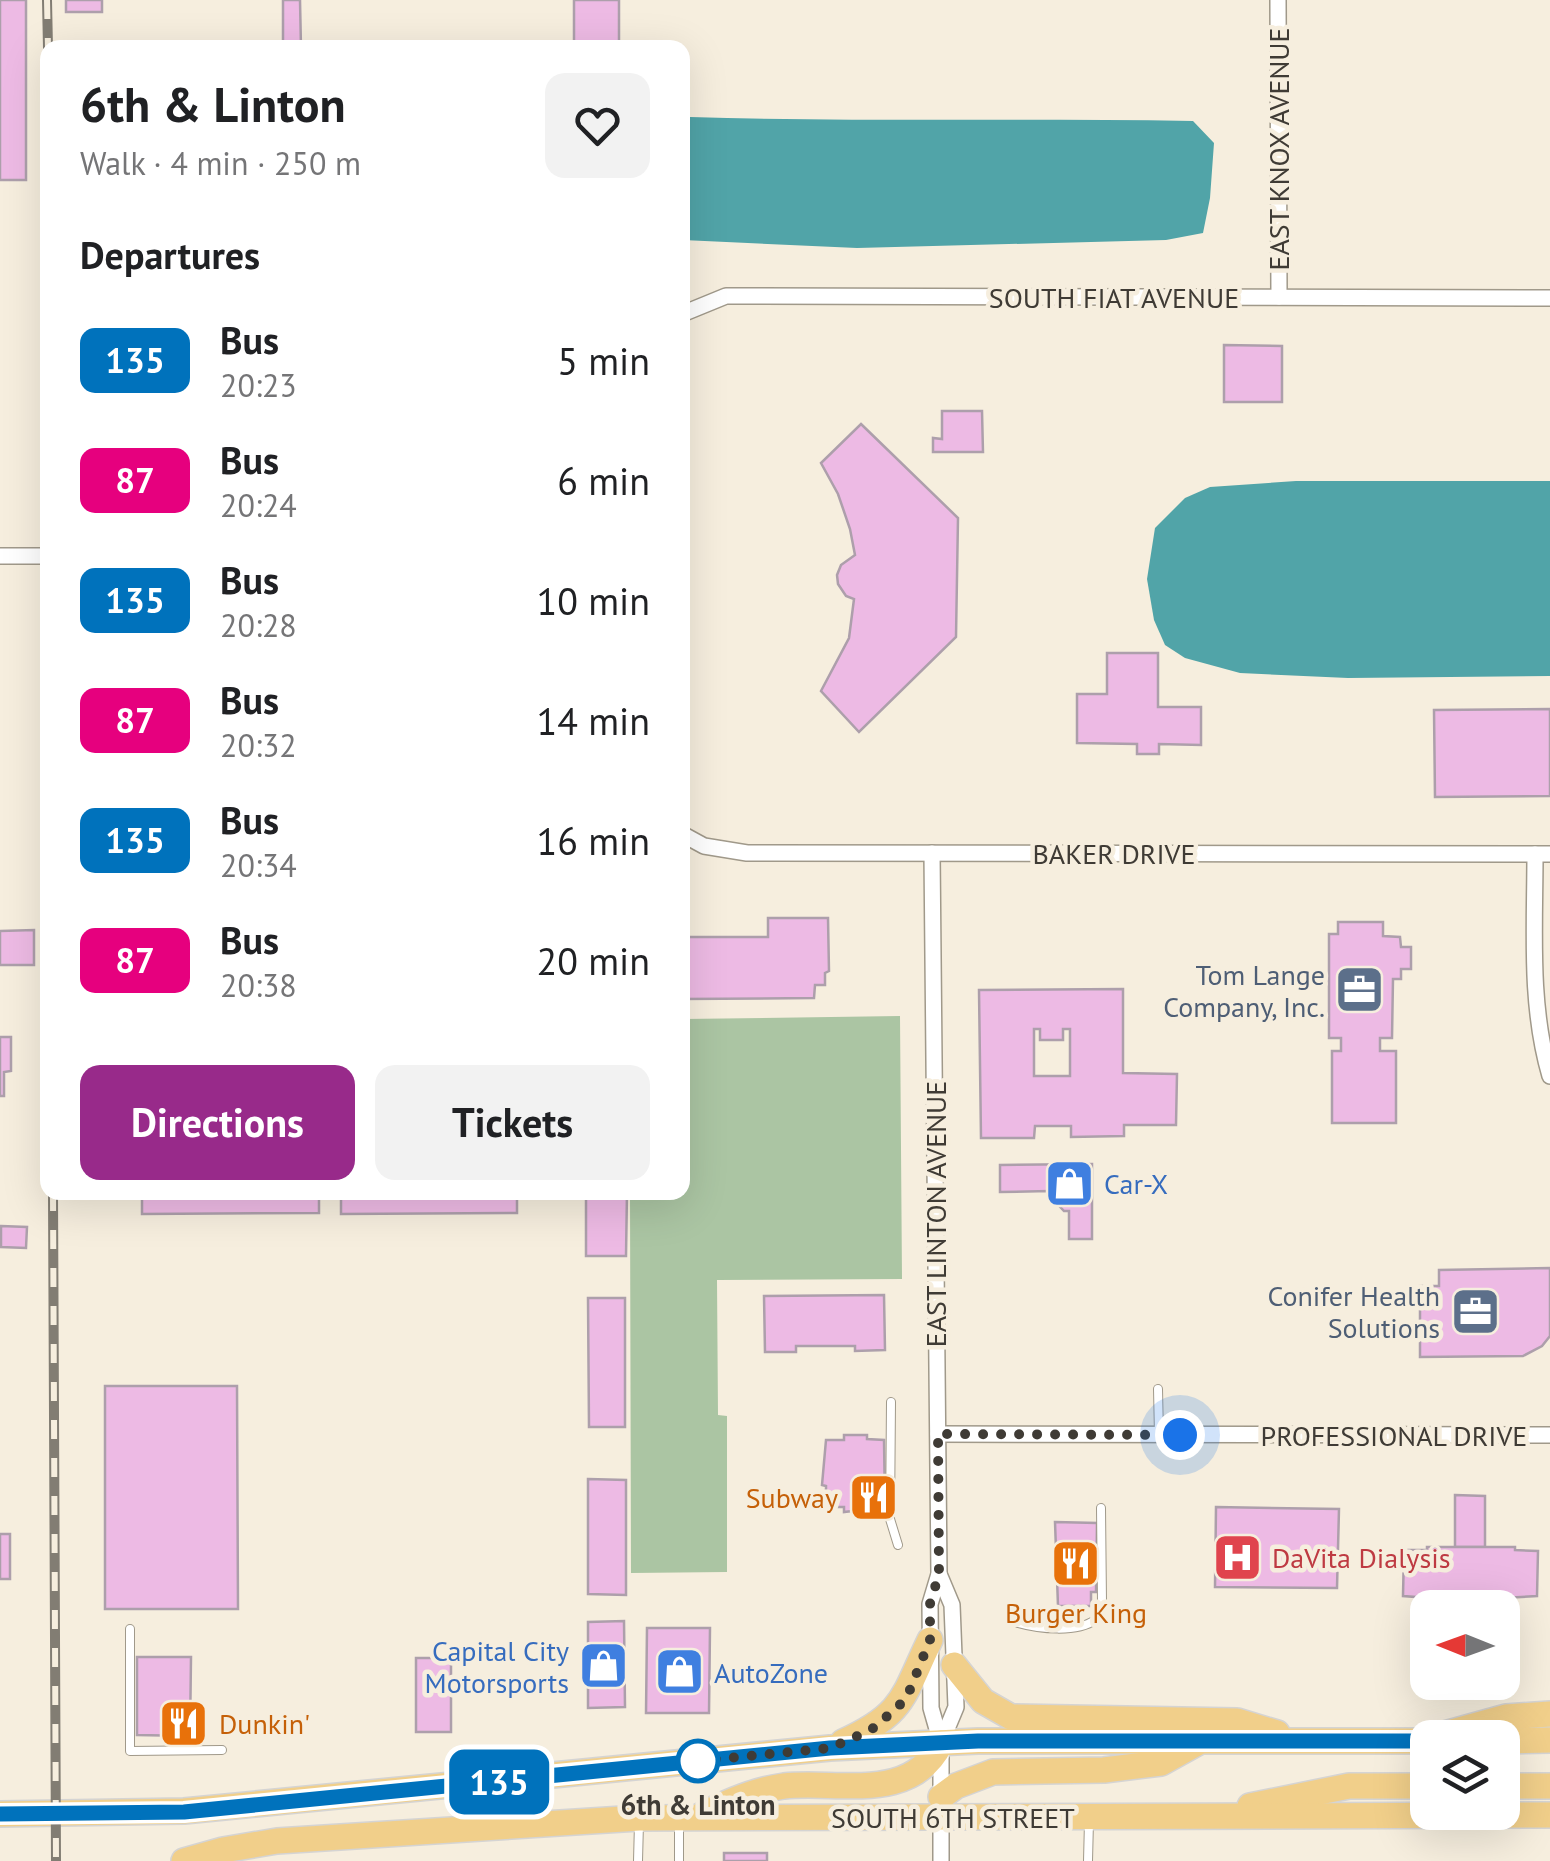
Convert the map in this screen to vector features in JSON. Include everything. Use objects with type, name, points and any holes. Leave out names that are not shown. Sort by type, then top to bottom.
[{"type":"main road","points":[[830,1748],[871,1730],[899,1706],[909,1692],[930,1640]]},
{"type":"main road","points":[[954,1665],[983,1701],[1012,1717],[1237,1721],[1301,1741]]},
{"type":"main road","points":[[1499,1720],[1550,1714]]},
{"type":"main road","points":[[0,1814],[184,1812],[830,1748],[940,1742],[1410,1740]]},
{"type":"main road","points":[[1520,1740],[1550,1740]]},
{"type":"main road","points":[[940,1807],[956,1786],[993,1772],[1104,1770],[1161,1763],[1202,1741]]},
{"type":"main road","points":[[686,1818],[743,1794],[786,1786],[897,1782],[920,1769],[935,1754],[940,1742]]},
{"type":"main road","points":[[1191,1817],[1349,1786],[1410,1786]]},
{"type":"main road","points":[[1520,1786],[1550,1786]]},
{"type":"main road","name":"SOUTH 6TH STREET","points":[[184,1861],[277,1841],[356,1834],[940,1807],[1089,1817],[1550,1815]]},
{"type":"street","name":"EAST KNOX AVENUE","points":[[1278,0],[1278,297]]},
{"type":"street","name":"SOUTH FIAT AVENUE","points":[[690,311],[726,296],[1550,298]]},
{"type":"street","points":[[0,556],[40,556]]},
{"type":"street","name":"BAKER DRIVE","points":[[690,838],[704,846],[733,852],[1543,854]]},
{"type":"street","name":"EAST LINTON AVENUE","points":[[932,853],[939,1574],[930,1604],[930,1708],[940,1742],[940,1861]]},
{"type":"street","points":[[1543,854],[1535,985],[1550,1076]]},
{"type":"street","name":"PROFESSIONAL DRIVE","points":[[938,1434],[1550,1435]]},
{"type":"street","name":"EAST LINTON AVENUE","points":[[939,1574],[952,1604],[956,1707],[940,1742]]},
{"type":"lane","points":[[1158,1389],[1159,1435]]},
{"type":"lane","points":[[890,1402],[890,1519],[898,1545]]},
{"type":"lane","points":[[1018,1623],[1032,1627],[1080,1627],[1095,1620],[1102,1602],[1101,1508]]},
{"type":"lane","points":[[130,1629],[130,1752],[222,1750]]},
{"type":"lane","points":[[1088,1861],[1089,1817]]},
{"type":"lane","points":[[638,1861],[639,1818]]},
{"type":"lane","points":[[679,1861],[686,1818]]},
{"type":"green space","points":[[900,1016],[902,1279],[717,1280],[718,1415],[727,1416],[727,1572],[631,1573],[630,1200],[690,1200],[690,1019]]},
{"type":"water","points":[[690,117],[1193,121],[1214,143],[1203,233],[1166,240],[857,248],[690,240]]},
{"type":"water","points":[[1296,481],[1550,481],[1550,676],[1348,678],[1240,673],[1185,658],[1165,645],[1154,620],[1147,579],[1155,528],[1185,498],[1210,487]]},
{"type":"building","points":[[0,0],[26,0],[26,180],[0,180]]},
{"type":"building","points":[[66,0],[102,0],[102,12],[66,12]]},
{"type":"building","points":[[283,0],[300,0],[301,40],[283,40]]},
{"type":"building","points":[[574,0],[619,0],[619,40],[574,40]]},
{"type":"building","points":[[1224,345],[1282,346],[1282,402],[1224,402]]},
{"type":"building","points":[[942,411],[982,411],[983,452],[933,452],[933,438],[942,439]]},
{"type":"building","points":[[861,424],[958,518],[956,637],[859,732],[821,691],[849,638],[854,599],[846,596],[837,575],[841,565],[855,555],[838,494],[821,463]]},
{"type":"building","points":[[1107,653],[1158,653],[1158,707],[1201,707],[1201,745],[1159,744],[1159,754],[1137,754],[1137,744],[1077,743],[1077,694],[1107,694]]},
{"type":"building","points":[[1550,709],[1550,796],[1435,797],[1434,710]]},
{"type":"building","points":[[768,918],[828,918],[829,971],[825,973],[825,985],[815,985],[814,998],[690,999],[690,937],[768,937]]},
{"type":"building","points":[[1338,922],[1383,922],[1383,936],[1400,937],[1401,947],[1411,947],[1411,969],[1401,969],[1401,979],[1393,979],[1392,1038],[1380,1038],[1380,1051],[1396,1051],[1396,1123],[1332,1123],[1332,1051],[1341,1051],[1341,1038],[1329,1038],[1329,934],[1338,934]]},
{"type":"building","points":[[34,930],[34,965],[0,965],[0,931]]},
{"type":"building","points":[[1123,989],[1123,1073],[1177,1074],[1176,1125],[1124,1125],[1124,1136],[1071,1137],[1071,1126],[1035,1126],[1034,1138],[981,1138],[979,990]],"holes":[[[1034,1029],[1040,1029],[1040,1040],[1063,1040],[1063,1029],[1070,1029],[1070,1076],[1034,1076]]]},
{"type":"building","points":[[0,1037],[11,1037],[11,1071],[4,1072],[4,1096],[0,1096]]},
{"type":"building","points":[[1092,1164],[1092,1239],[1069,1239],[1069,1211],[1064,1211],[1049,1191],[1000,1192],[1000,1165]]},
{"type":"building","points":[[142,1200],[319,1200],[319,1213],[142,1214]]},
{"type":"building","points":[[341,1200],[517,1200],[517,1213],[341,1214]]},
{"type":"building","points":[[586,1200],[627,1200],[626,1256],[586,1256]]},
{"type":"building","points":[[1,1226],[27,1227],[26,1248],[1,1247]]},
{"type":"building","points":[[1550,1268],[1550,1336],[1542,1346],[1523,1356],[1420,1357],[1420,1286],[1439,1286],[1439,1270]]},
{"type":"building","points":[[884,1295],[885,1350],[796,1346],[796,1352],[765,1352],[764,1296]]},
{"type":"building","points":[[588,1298],[625,1298],[625,1427],[589,1427]]},
{"type":"building","points":[[105,1386],[237,1386],[238,1609],[105,1609]]},
{"type":"building","points":[[844,1435],[884,1440],[885,1507],[844,1512],[844,1507],[826,1507],[826,1486],[822,1485],[826,1440],[844,1440]]},
{"type":"building","points":[[588,1479],[626,1480],[626,1595],[588,1594]]},
{"type":"building","points":[[1455,1495],[1485,1496],[1485,1547],[1455,1547]]},
{"type":"building","points":[[1216,1507],[1339,1509],[1337,1588],[1215,1587]]},
{"type":"building","points":[[1055,1522],[1097,1523],[1096,1592],[1091,1592],[1091,1606],[1058,1606]]},
{"type":"building","points":[[0,1534],[10,1534],[10,1579],[0,1579]]},
{"type":"building","points":[[1515,1547],[1538,1551],[1537,1596],[1520,1597],[1520,1590],[1410,1590],[1410,1597],[1403,1596],[1404,1550]]},
{"type":"building","points":[[624,1621],[625,1707],[588,1708],[588,1622]]},
{"type":"building","points":[[647,1628],[710,1628],[709,1713],[646,1713]]},
{"type":"building","points":[[137,1657],[191,1657],[190,1736],[137,1735]]},
{"type":"building","points":[[416,1658],[451,1658],[451,1732],[416,1732]]},
{"type":"building","points":[[724,1853],[767,1853],[767,1861],[724,1861]]},
{"type":"railway","points":[[47,0],[48,40]]},
{"type":"railway","points":[[53,1200],[56,1861]]},
{"type":"bus line","name":"135","points":[[0,1814],[184,1812],[830,1748],[978,1741],[1410,1741]]},
{"type":"place","name":"Tom Lange Company, Inc.","points":[[1360,990]]},
{"type":"place","name":"Car-X","points":[[1069,1183]]},
{"type":"place","name":"Conifer Health Solutions","points":[[1475,1311]]},
{"type":"place","name":"Subway","points":[[873,1497]]},
{"type":"place","name":"DaVita Dialysis","points":[[1237,1557]]},
{"type":"place","name":"Burger King","points":[[1076,1564]]},
{"type":"place","name":"Capital City Motorsports","points":[[604,1666]]},
{"type":"place","name":"AutoZone","points":[[679,1672]]},
{"type":"place","name":"Dunkin'","points":[[184,1723]]},
{"type":"place","name":"6th & Linton","points":[[698,1761]]},
{"type":"route","points":[[698,1761],[830,1748],[871,1730],[899,1706],[909,1692],[930,1640],[930,1604],[939,1574],[938,1434],[1180,1435]]}]
